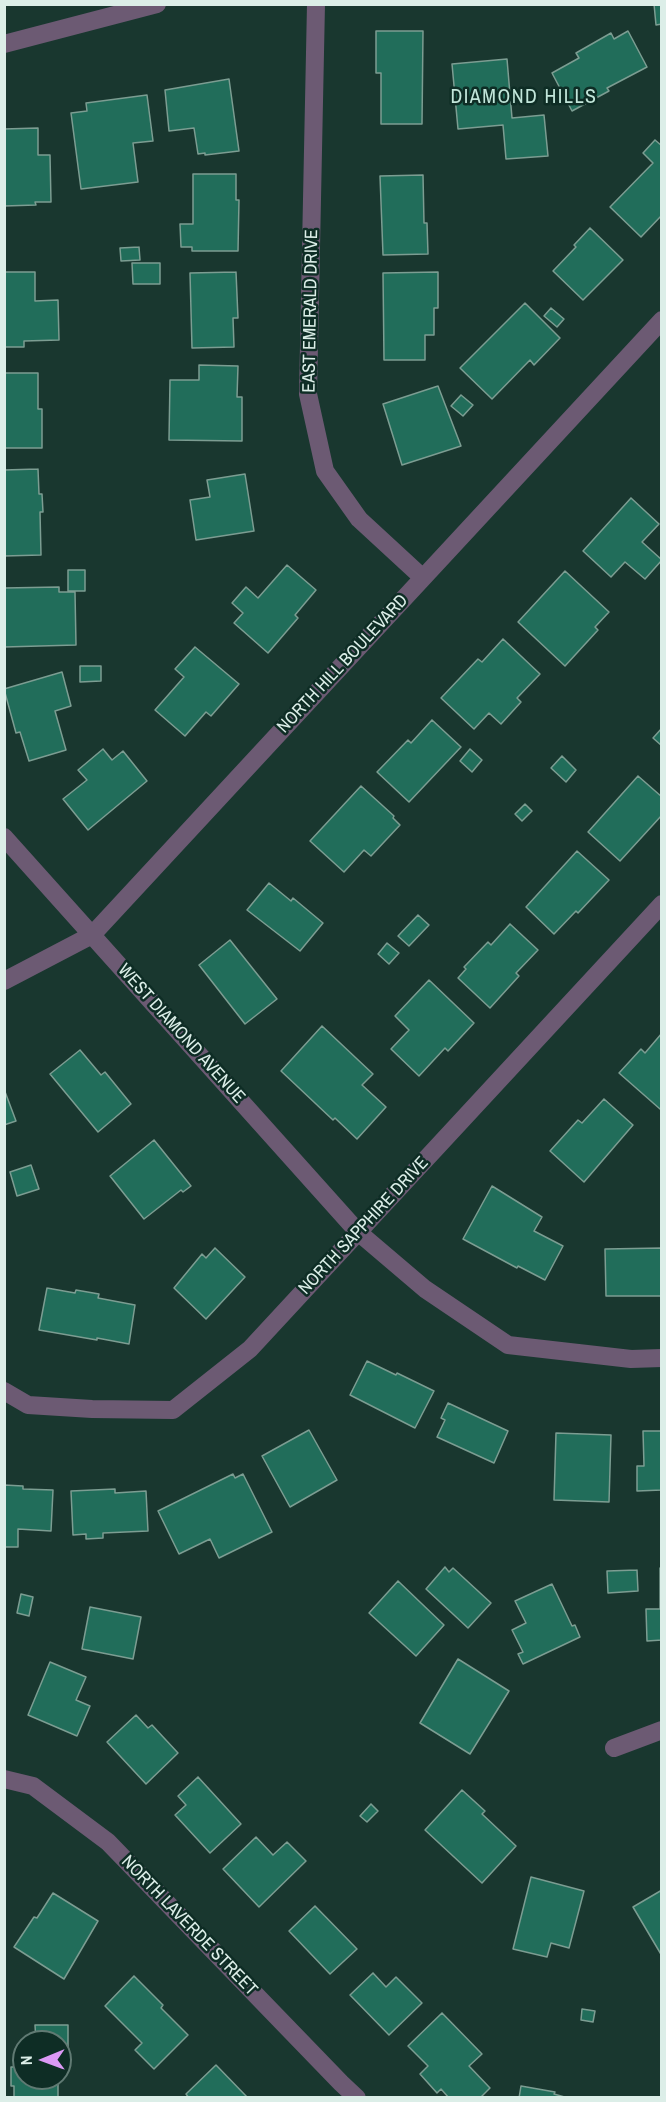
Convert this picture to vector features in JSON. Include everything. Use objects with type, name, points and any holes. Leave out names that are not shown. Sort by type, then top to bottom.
[{"type":"street","points":[[4,44],[157,4]]},
{"type":"street","name":"EAST EMERALD DRIVE","points":[[316,4],[308,394],[325,471],[358,519],[423,578]]},
{"type":"street","name":"NORTH HILL BOULEVARD","points":[[4,981],[92,935],[662,320]]},
{"type":"street","name":"WEST DIAMOND AVENUE","points":[[4,837],[358,1232],[425,1289],[508,1345],[631,1359],[662,1358]]},
{"type":"street","name":"NORTH SAPPHIRE DRIVE","points":[[4,1391],[28,1405],[173,1410],[250,1349],[661,905]]},
{"type":"street","points":[[614,1748],[662,1730]]},
{"type":"street","name":"NORTH LAVERDE STREET","points":[[4,1779],[33,1786],[108,1842],[341,2090],[357,2097]]},
{"type":"building","points":[[654,4],[662,4],[662,24],[656,25]]},
{"type":"building","points":[[376,31],[423,31],[422,124],[381,124],[381,73],[376,73]]},
{"type":"building","points":[[628,31],[647,67],[607,88],[609,91],[572,111],[552,73],[579,58],[576,53],[611,33],[614,39]]},
{"type":"building","points":[[507,59],[512,118],[544,115],[548,156],[506,159],[503,125],[458,129],[452,64]]},
{"type":"building","points":[[229,79],[239,151],[198,154],[194,128],[169,131],[165,90]]},
{"type":"building","points":[[147,95],[153,141],[133,143],[138,182],[81,189],[71,113],[87,111],[86,103]]},
{"type":"building","points":[[38,128],[38,155],[50,155],[51,202],[4,206],[4,129]]},
{"type":"building","points":[[655,140],[662,146],[662,215],[641,237],[610,207],[653,163],[643,153]]},
{"type":"building","points":[[193,174],[236,174],[236,200],[239,200],[238,251],[192,251],[192,247],[181,247],[180,224],[193,224]]},
{"type":"building","points":[[423,175],[424,223],[427,223],[428,254],[383,255],[380,176]]},
{"type":"building","points":[[590,228],[623,260],[583,300],[553,271]]},
{"type":"building","points":[[139,247],[140,260],[121,261],[120,248]]},
{"type":"building","points":[[132,263],[160,263],[160,284],[133,284]]},
{"type":"building","points":[[4,272],[35,272],[35,301],[58,300],[59,340],[24,341],[24,347],[4,347]]},
{"type":"building","points":[[236,272],[238,318],[233,318],[234,347],[192,348],[190,273]]},
{"type":"building","points":[[438,272],[438,308],[434,308],[434,335],[425,335],[425,360],[384,360],[383,273]]},
{"type":"building","points":[[525,303],[560,338],[534,365],[530,360],[492,399],[460,368]]},
{"type":"building","points":[[551,308],[564,319],[557,327],[544,316]]},
{"type":"building","points":[[199,365],[238,366],[237,397],[242,397],[242,441],[169,440],[170,380],[199,380]]},
{"type":"building","points":[[4,373],[38,373],[38,409],[42,409],[42,448],[4,448]]},
{"type":"building","points":[[438,386],[461,446],[402,465],[383,404]]},
{"type":"building","points":[[461,395],[473,405],[463,416],[451,406]]},
{"type":"building","points":[[38,469],[39,494],[42,494],[43,512],[40,512],[41,555],[4,556],[4,470]]},
{"type":"building","points":[[245,474],[254,531],[196,540],[190,500],[210,497],[207,480]]},
{"type":"building","points":[[631,498],[659,524],[642,542],[662,560],[645,579],[625,562],[611,577],[583,551]]},
{"type":"building","points":[[287,565],[316,590],[295,615],[298,618],[268,653],[234,623],[243,613],[232,603],[246,587],[258,598]]},
{"type":"building","points":[[68,570],[85,570],[85,591],[68,591]]},
{"type":"building","points":[[565,571],[609,612],[595,627],[598,630],[565,666],[518,622]]},
{"type":"building","points":[[59,587],[59,592],[75,592],[76,645],[4,647],[4,588]]},
{"type":"building","points":[[503,639],[540,674],[517,698],[521,702],[501,724],[489,713],[474,729],[441,698],[478,659],[482,662]]},
{"type":"building","points":[[195,647],[239,684],[211,716],[206,712],[185,736],[155,710],[184,677],[175,669]]},
{"type":"building","points":[[80,666],[101,666],[101,681],[80,682]]},
{"type":"building","points":[[62,672],[71,706],[55,711],[66,750],[29,761],[20,732],[16,733],[4,689]]},
{"type":"building","points":[[432,720],[461,747],[409,802],[377,772],[408,740],[411,743]]},
{"type":"building","points":[[662,728],[662,746],[653,738]]},
{"type":"building","points":[[103,749],[112,760],[123,751],[147,781],[88,830],[63,799],[87,780],[78,770]]},
{"type":"building","points":[[470,749],[482,760],[472,772],[460,761]]},
{"type":"building","points":[[562,756],[576,770],[566,782],[551,768]]},
{"type":"building","points":[[638,776],[662,797],[662,815],[620,861],[588,832]]},
{"type":"building","points":[[361,786],[394,816],[393,818],[400,825],[371,856],[364,850],[344,872],[310,841]]},
{"type":"building","points":[[525,804],[532,811],[522,821],[515,814]]},
{"type":"building","points":[[577,851],[609,880],[578,913],[576,911],[554,934],[526,907]]},
{"type":"building","points":[[269,883],[291,901],[293,898],[323,923],[300,951],[247,910]]},
{"type":"building","points":[[418,915],[429,925],[409,946],[398,936]]},
{"type":"building","points":[[510,924],[538,950],[516,973],[519,976],[490,1008],[458,978],[466,969],[464,967],[488,942],[491,945]]},
{"type":"building","points":[[230,940],[277,999],[245,1024],[199,965]]},
{"type":"building","points":[[387,943],[399,953],[389,964],[378,954]]},
{"type":"building","points":[[429,980],[474,1023],[448,1051],[445,1048],[419,1076],[391,1049],[409,1030],[395,1016]]},
{"type":"building","points":[[322,1026],[373,1074],[362,1085],[386,1107],[357,1139],[335,1118],[333,1120],[281,1071]]},
{"type":"building","points":[[662,1033],[662,1107],[660,1109],[619,1073],[641,1049],[645,1053]]},
{"type":"building","points":[[80,1050],[101,1075],[105,1072],[131,1104],[98,1132],[50,1074]]},
{"type":"building","points":[[4,1089],[16,1121],[4,1125]]},
{"type":"building","points":[[604,1099],[633,1125],[584,1182],[550,1151],[578,1120],[582,1123]]},
{"type":"building","points":[[154,1140],[191,1186],[183,1192],[181,1190],[144,1219],[110,1176]]},
{"type":"building","points":[[31,1165],[39,1189],[17,1196],[10,1172]]},
{"type":"building","points":[[492,1186],[542,1217],[534,1231],[563,1246],[545,1280],[463,1239]]},
{"type":"building","points":[[215,1248],[245,1277],[206,1319],[174,1288],[202,1254],[206,1258]]},
{"type":"building","points":[[662,1248],[662,1296],[606,1296],[605,1249]]},
{"type":"building","points":[[47,1288],[99,1294],[98,1298],[135,1305],[129,1344],[39,1330]]},
{"type":"building","points":[[367,1361],[434,1391],[415,1428],[350,1395]]},
{"type":"building","points":[[448,1403],[508,1431],[494,1463],[437,1437],[445,1420],[441,1418]]},
{"type":"building","points":[[309,1430],[337,1480],[290,1507],[262,1456]]},
{"type":"building","points":[[643,1431],[662,1431],[662,1490],[637,1491],[637,1466],[644,1466]]},
{"type":"building","points":[[556,1433],[611,1435],[609,1502],[554,1500]]},
{"type":"building","points":[[233,1474],[235,1478],[243,1474],[272,1532],[219,1558],[210,1539],[179,1554],[158,1511]]},
{"type":"building","points":[[4,1485],[23,1486],[23,1489],[53,1490],[51,1531],[18,1529],[18,1547],[4,1547]]},
{"type":"building","points":[[115,1489],[115,1493],[146,1491],[148,1531],[103,1533],[103,1538],[86,1539],[86,1534],[73,1535],[71,1491]]},
{"type":"building","points":[[445,1567],[449,1572],[453,1568],[491,1603],[468,1628],[426,1589]]},
{"type":"building","points":[[660,1568],[662,1568],[662,1640],[647,1641],[646,1609],[660,1609]]},
{"type":"building","points":[[637,1570],[638,1591],[608,1593],[607,1571]]},
{"type":"building","points":[[398,1581],[444,1625],[416,1656],[369,1613]]},
{"type":"building","points":[[552,1584],[572,1626],[575,1625],[580,1637],[523,1664],[518,1654],[523,1652],[512,1630],[526,1623],[515,1601]]},
{"type":"building","points":[[21,1594],[33,1597],[29,1616],[17,1613]]},
{"type":"building","points":[[90,1607],[141,1617],[133,1659],[82,1649]]},
{"type":"building","points":[[458,1659],[509,1691],[470,1754],[420,1723]]},
{"type":"building","points":[[50,1662],[86,1677],[76,1700],[90,1706],[77,1736],[28,1715]]},
{"type":"building","points":[[136,1715],[148,1728],[152,1725],[178,1753],[146,1784],[107,1742]]},
{"type":"building","points":[[198,1777],[241,1824],[210,1853],[175,1815],[186,1805],[178,1796]]},
{"type":"building","points":[[462,1790],[485,1811],[482,1814],[516,1846],[482,1883],[425,1830]]},
{"type":"building","points":[[371,1804],[378,1811],[367,1822],[360,1816]]},
{"type":"building","points":[[256,1837],[273,1855],[287,1842],[306,1861],[259,1907],[223,1869]]},
{"type":"building","points":[[531,1877],[584,1891],[569,1948],[551,1943],[547,1957],[513,1949]]},
{"type":"building","points":[[662,1890],[662,1956],[633,1907]]},
{"type":"building","points":[[53,1893],[98,1921],[64,1979],[14,1947]]},
{"type":"building","points":[[315,1906],[357,1949],[330,1974],[289,1931]]},
{"type":"building","points":[[373,1973],[386,1987],[396,1977],[422,2003],[389,2035],[350,1995]]},
{"type":"building","points":[[134,1976],[163,2005],[161,2008],[188,2035],[154,2069],[135,2050],[142,2043],[105,2006]]},
{"type":"building","points":[[582,2009],[595,2011],[593,2022],[581,2020]]},
{"type":"building","points":[[442,2013],[482,2054],[469,2066],[490,2088],[480,2098],[449,2098],[441,2089],[437,2093],[420,2074],[428,2066],[408,2046]]},
{"type":"building","points":[[35,2025],[68,2025],[68,2030],[35,2030]]},
{"type":"building","points":[[216,2065],[248,2098],[189,2098],[186,2094]]},
{"type":"building","points":[[521,2086],[555,2092],[554,2094],[568,2098],[519,2098]]},
{"type":"building","points":[[14,2090],[58,2090],[58,2098],[14,2098]]},
{"type":"district","name":"DIAMOND HILLS","points":[[524,98]]}]
